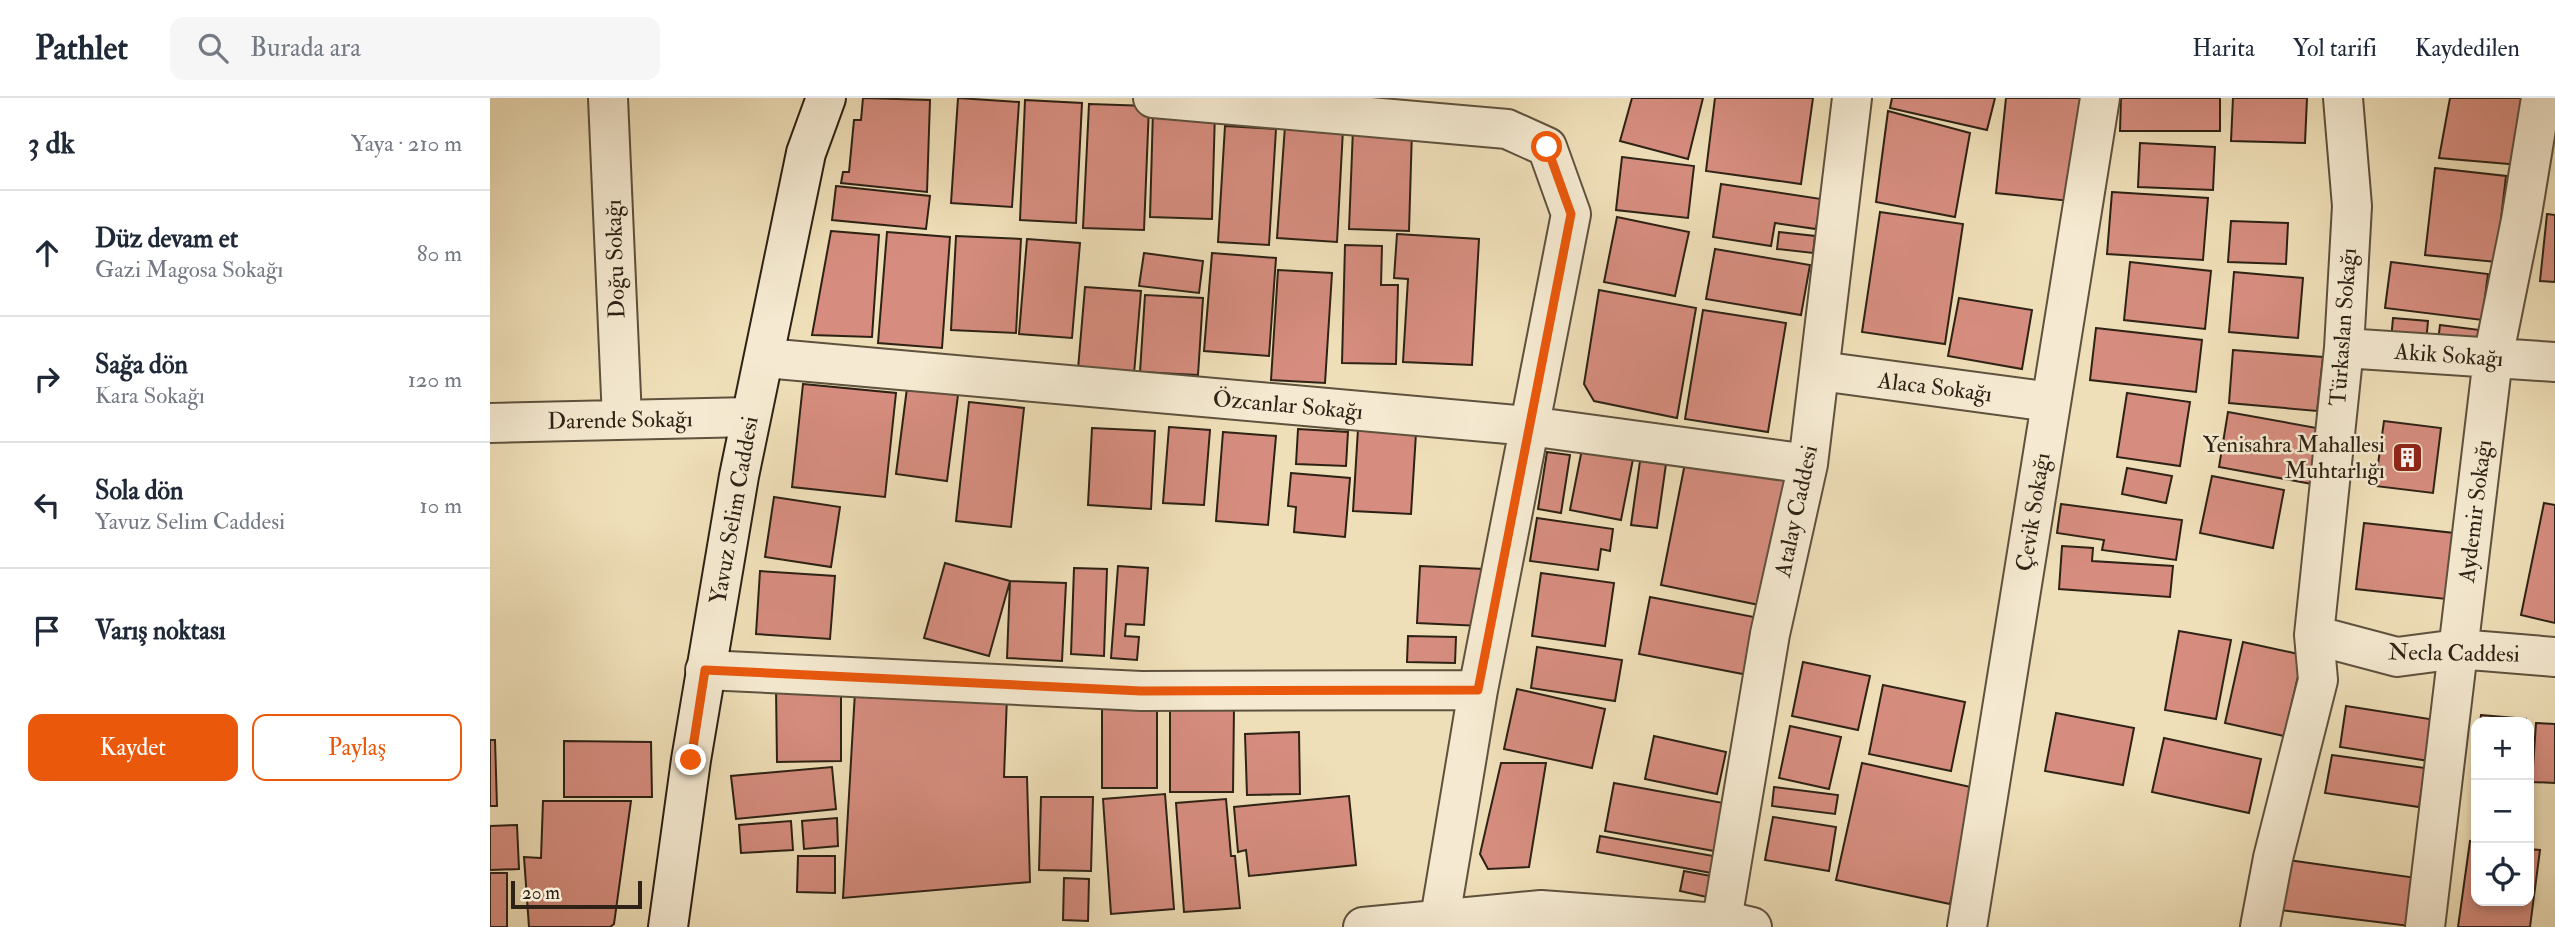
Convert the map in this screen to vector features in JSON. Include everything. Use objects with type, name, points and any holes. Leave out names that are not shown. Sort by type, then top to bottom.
[{"type":"street","name":"Doğu Sokağı","points":[[608,98],[622,419]]},
{"type":"street","name":"Yavuz Selim Caddesi","points":[[668,927],[705,670],[750,417],[765,358],[806,153],[827,98]]},
{"type":"street","points":[[1153,98],[1384,109],[1507,129],[1547,147],[1571,214],[1478,690],[1440,918]]},
{"type":"street","name":"Atalay Caddesi","points":[[1737,924],[1770,634],[1808,464],[1852,98]]},
{"type":"street","name":"Çevik Sokağı","points":[[1967,927],[2101,98]]},
{"type":"street","name":"Türkaslan Sokağı","points":[[2260,927],[2273,858],[2318,680],[2314,635],[2344,348],[2352,206],[2343,98]]},
{"type":"street","name":"Aydemir Sokağı","points":[[2425,927],[2493,358],[2521,220],[2541,98]]},
{"type":"street","name":"Akik Sokağı","points":[[2344,348],[2555,362]]},
{"type":"street","name":"Özcanlar Sokağı","points":[[765,358],[1529,426],[1808,464]]},
{"type":"street","name":"Alaca Sokağı","points":[[1820,371],[2051,402]]},
{"type":"street","name":"Darende Sokağı","points":[[490,423],[750,417]]},
{"type":"street","name":"Necla Caddesi","points":[[2314,635],[2397,657],[2458,649],[2555,657]]},
{"type":"street","points":[[705,670],[1141,691],[1478,690]]},
{"type":"street","points":[[1363,927],[1541,910],[1737,924]]},
{"type":"building","points":[[863,98],[930,100],[927,192],[841,183],[843,172],[849,172],[854,120],[861,120]]},
{"type":"building","points":[[958,98],[1019,102],[1012,207],[951,203]]},
{"type":"building","points":[[1632,98],[1703,98],[1688,159],[1620,141]]},
{"type":"building","points":[[1715,98],[1813,98],[1801,184],[1706,171]]},
{"type":"building","points":[[1892,98],[1995,98],[1987,130],[1890,108]]},
{"type":"building","points":[[2006,98],[2082,98],[2070,201],[1996,193]]},
{"type":"building","points":[[2121,98],[2220,98],[2220,131],[2120,131]]},
{"type":"building","points":[[2233,98],[2307,98],[2305,143],[2231,141]]},
{"type":"building","points":[[2450,98],[2534,98],[2520,165],[2439,158]]},
{"type":"building","points":[[1025,100],[1082,103],[1076,223],[1020,220]]},
{"type":"building","points":[[1089,104],[1149,106],[1144,230],[1083,228]]},
{"type":"building","points":[[1153,110],[1215,111],[1212,219],[1150,217]]},
{"type":"building","points":[[1888,111],[1970,133],[1955,217],[1876,202]]},
{"type":"building","points":[[1225,126],[1276,129],[1269,245],[1218,242]]},
{"type":"building","points":[[1285,126],[1343,129],[1337,242],[1277,238]]},
{"type":"building","points":[[1353,128],[1412,130],[1409,231],[1349,229]]},
{"type":"building","points":[[2140,143],[2215,147],[2213,190],[2138,187]]},
{"type":"building","points":[[1622,157],[1694,166],[1688,218],[1616,210]]},
{"type":"building","points":[[2435,168],[2506,176],[2496,262],[2425,255]]},
{"type":"building","points":[[1721,184],[1821,199],[1816,229],[1775,223],[1771,246],[1713,237]]},
{"type":"building","points":[[836,186],[930,196],[926,229],[832,220]]},
{"type":"building","points":[[2112,192],[2208,198],[2203,260],[2107,254]]},
{"type":"building","points":[[1880,212],[1963,224],[1945,344],[1862,332]]},
{"type":"building","points":[[2547,214],[2555,215],[2555,282],[2540,281]]},
{"type":"building","points":[[1617,217],[1689,232],[1675,296],[1604,282]]},
{"type":"building","points":[[2231,221],[2288,223],[2286,264],[2228,262]]},
{"type":"building","points":[[831,231],[879,235],[872,337],[812,335]]},
{"type":"building","points":[[887,232],[950,237],[942,348],[878,343]]},
{"type":"building","points":[[1779,232],[1815,236],[1813,253],[1777,249]]},
{"type":"building","points":[[1397,234],[1479,239],[1472,365],[1403,362],[1408,279],[1394,278]]},
{"type":"building","points":[[956,236],[1021,239],[1016,333],[951,330]]},
{"type":"building","points":[[1027,239],[1080,243],[1072,338],[1019,334]]},
{"type":"building","points":[[1345,245],[1382,246],[1381,285],[1398,285],[1396,364],[1342,363]]},
{"type":"building","points":[[1715,249],[1810,265],[1801,315],[1706,299]]},
{"type":"building","points":[[1144,253],[1203,261],[1199,293],[1139,286]]},
{"type":"building","points":[[1212,253],[1276,258],[1269,356],[1204,351]]},
{"type":"building","points":[[2130,262],[2211,271],[2205,329],[2124,320]]},
{"type":"building","points":[[2391,262],[2488,274],[2482,320],[2385,308]]},
{"type":"building","points":[[1278,270],[1332,273],[1325,383],[1271,380]]},
{"type":"building","points":[[2234,272],[2303,278],[2298,338],[2229,332]]},
{"type":"building","points":[[1085,287],[1141,291],[1134,374],[1078,369]]},
{"type":"building","points":[[1599,290],[1696,308],[1677,418],[1594,401],[1584,384]]},
{"type":"building","points":[[1145,295],[1203,298],[1198,375],[1140,372]]},
{"type":"building","points":[[1959,298],[2032,310],[2022,369],[1948,356]]},
{"type":"building","points":[[1703,310],[1786,323],[1768,432],[1685,419]]},
{"type":"building","points":[[2393,318],[2428,321],[2426,343],[2391,340]]},
{"type":"building","points":[[2440,325],[2480,330],[2478,345],[2438,341]]},
{"type":"building","points":[[2096,328],[2202,340],[2196,392],[2090,380]]},
{"type":"building","points":[[2233,350],[2323,357],[2317,411],[2229,403]]},
{"type":"building","points":[[803,384],[896,393],[885,497],[792,487]]},
{"type":"building","points":[[907,388],[958,395],[947,481],[896,474]]},
{"type":"building","points":[[2127,393],[2190,402],[2180,466],[2117,457]]},
{"type":"building","points":[[969,402],[1024,408],[1011,527],[956,521]]},
{"type":"building","points":[[2228,412],[2322,429],[2312,484],[2219,467]]},
{"type":"building","name":"Yenisahra Mahallesi Muhtarlığı","points":[[2384,421],[2441,428],[2433,493],[2375,486]]},
{"type":"building","points":[[1169,427],[1210,430],[1204,505],[1163,503]]},
{"type":"building","points":[[1092,428],[1155,431],[1151,509],[1088,505]]},
{"type":"building","points":[[1298,429],[1348,432],[1346,466],[1296,464]]},
{"type":"building","points":[[1358,429],[1416,433],[1411,514],[1353,511]]},
{"type":"building","points":[[1223,432],[1276,436],[1268,525],[1216,521]]},
{"type":"building","points":[[1583,444],[1634,454],[1621,520],[1570,510]]},
{"type":"building","points":[[1547,452],[1570,455],[1561,513],[1538,509]]},
{"type":"building","points":[[1686,458],[1790,479],[1764,606],[1661,585]]},
{"type":"building","points":[[1640,461],[1666,464],[1657,528],[1631,525]]},
{"type":"building","points":[[2127,468],[2172,476],[2166,503],[2122,494]]},
{"type":"building","points":[[1291,473],[1350,478],[1345,537],[1294,532],[1296,507],[1288,506]]},
{"type":"building","points":[[2212,476],[2284,490],[2273,548],[2200,533]]},
{"type":"building","points":[[774,497],[840,507],[831,567],[765,557]]},
{"type":"building","points":[[2544,503],[2555,505],[2555,623],[2521,615]]},
{"type":"building","points":[[2061,504],[2182,520],[2176,560],[2102,550],[2104,540],[2057,533]]},
{"type":"building","points":[[1537,518],[1613,529],[1610,551],[1601,549],[1598,570],[1530,561]]},
{"type":"building","points":[[2364,523],[2454,533],[2446,599],[2356,589]]},
{"type":"building","points":[[2062,546],[2093,548],[2092,561],[2173,566],[2170,597],[2059,589]]},
{"type":"building","points":[[945,563],[1010,581],[989,656],[924,638]]},
{"type":"building","points":[[1118,566],[1148,568],[1144,625],[1126,624],[1125,636],[1139,637],[1137,660],[1111,658]]},
{"type":"building","points":[[1420,566],[1484,569],[1481,626],[1417,623]]},
{"type":"building","points":[[1074,568],[1107,569],[1104,656],[1071,654]]},
{"type":"building","points":[[760,571],[835,576],[830,639],[756,634]]},
{"type":"building","points":[[1541,573],[1614,583],[1605,646],[1532,636]]},
{"type":"building","points":[[1010,581],[1066,583],[1062,661],[1007,658]]},
{"type":"building","points":[[1650,597],[1759,618],[1748,675],[1639,654]]},
{"type":"building","points":[[2179,631],[2231,640],[2216,719],[2165,710]]},
{"type":"building","points":[[1408,636],[1456,637],[1455,663],[1407,662]]},
{"type":"building","points":[[2243,642],[2303,655],[2284,736],[2225,723]]},
{"type":"building","points":[[1537,647],[1622,660],[1615,701],[1531,688]]},
{"type":"building","points":[[1803,662],[1870,676],[1858,730],[1792,716]]},
{"type":"building","points":[[1883,685],[1965,702],[1951,771],[1869,754]]},
{"type":"building","points":[[841,687],[841,761],[777,762],[776,688]]},
{"type":"building","points":[[1517,689],[1605,709],[1592,768],[1504,749]]},
{"type":"building","points":[[855,692],[1007,696],[1004,777],[1027,777],[1030,882],[843,898]]},
{"type":"building","points":[[1170,706],[1234,706],[1233,792],[1170,792]]},
{"type":"building","points":[[2346,706],[2436,720],[2429,761],[2340,747]]},
{"type":"building","points":[[1102,708],[1157,708],[1157,788],[1102,788]]},
{"type":"building","points":[[2056,713],[2134,728],[2123,785],[2045,771]]},
{"type":"building","points":[[2536,723],[2555,724],[2555,783],[2534,782]]},
{"type":"building","points":[[1790,726],[1841,737],[1829,789],[1779,778]]},
{"type":"building","points":[[1299,732],[1300,794],[1247,795],[1245,734]]},
{"type":"building","points":[[1654,736],[1726,752],[1717,794],[1645,779]]},
{"type":"building","points":[[2164,738],[2261,759],[2249,813],[2152,792]]},
{"type":"building","points":[[490,740],[495,740],[497,806],[490,806]]},
{"type":"building","points":[[564,741],[651,742],[652,797],[564,797]]},
{"type":"building","points":[[2332,755],[2425,768],[2419,807],[2325,793]]},
{"type":"building","points":[[1501,763],[1546,763],[1529,867],[1488,869],[1480,854]]},
{"type":"building","points":[[1862,763],[1975,788],[1950,904],[1836,880]]},
{"type":"building","points":[[832,767],[836,809],[736,819],[731,776]]},
{"type":"building","points":[[1614,783],[1734,805],[1725,853],[1605,831]]},
{"type":"building","points":[[1774,787],[1838,795],[1835,814],[1772,806]]},
{"type":"building","points":[[1165,794],[1174,909],[1111,914],[1103,799]]},
{"type":"building","points":[[1349,796],[1356,865],[1249,876],[1246,850],[1238,852],[1234,807]]},
{"type":"building","points":[[1041,797],[1093,797],[1091,871],[1039,870]]},
{"type":"building","points":[[1226,799],[1231,856],[1235,856],[1240,908],[1184,912],[1176,803]]},
{"type":"building","points":[[543,801],[631,801],[614,924],[610,927],[529,927],[524,857],[541,858]]},
{"type":"building","points":[[1773,817],[1836,827],[1829,871],[1765,860]]},
{"type":"building","points":[[837,818],[838,846],[804,849],[802,821]]},
{"type":"building","points":[[791,821],[793,850],[741,853],[739,825]]},
{"type":"building","points":[[517,825],[519,869],[490,870],[490,826]]},
{"type":"building","points":[[1600,836],[1719,857],[1717,874],[1597,852]]},
{"type":"building","points":[[2470,841],[2471,906],[2533,906],[2530,927],[2458,927]]},
{"type":"building","points":[[2534,849],[2540,850],[2534,896]]},
{"type":"building","points":[[798,856],[835,856],[835,893],[797,892]]},
{"type":"building","points":[[2288,860],[2424,879],[2418,927],[2280,910]]},
{"type":"building","points":[[1684,871],[1711,876],[1707,897],[1680,891]]},
{"type":"building","points":[[490,873],[507,873],[507,927],[490,927]]},
{"type":"building","points":[[1064,878],[1089,879],[1088,921],[1063,920]]},
{"type":"place","name":"Yenisahra Mahallesi Muhtarlığı","points":[[2408,457]]},
{"type":"route","points":[[691,760],[705,670],[1141,691],[1478,690],[1571,214],[1547,147]]}]
